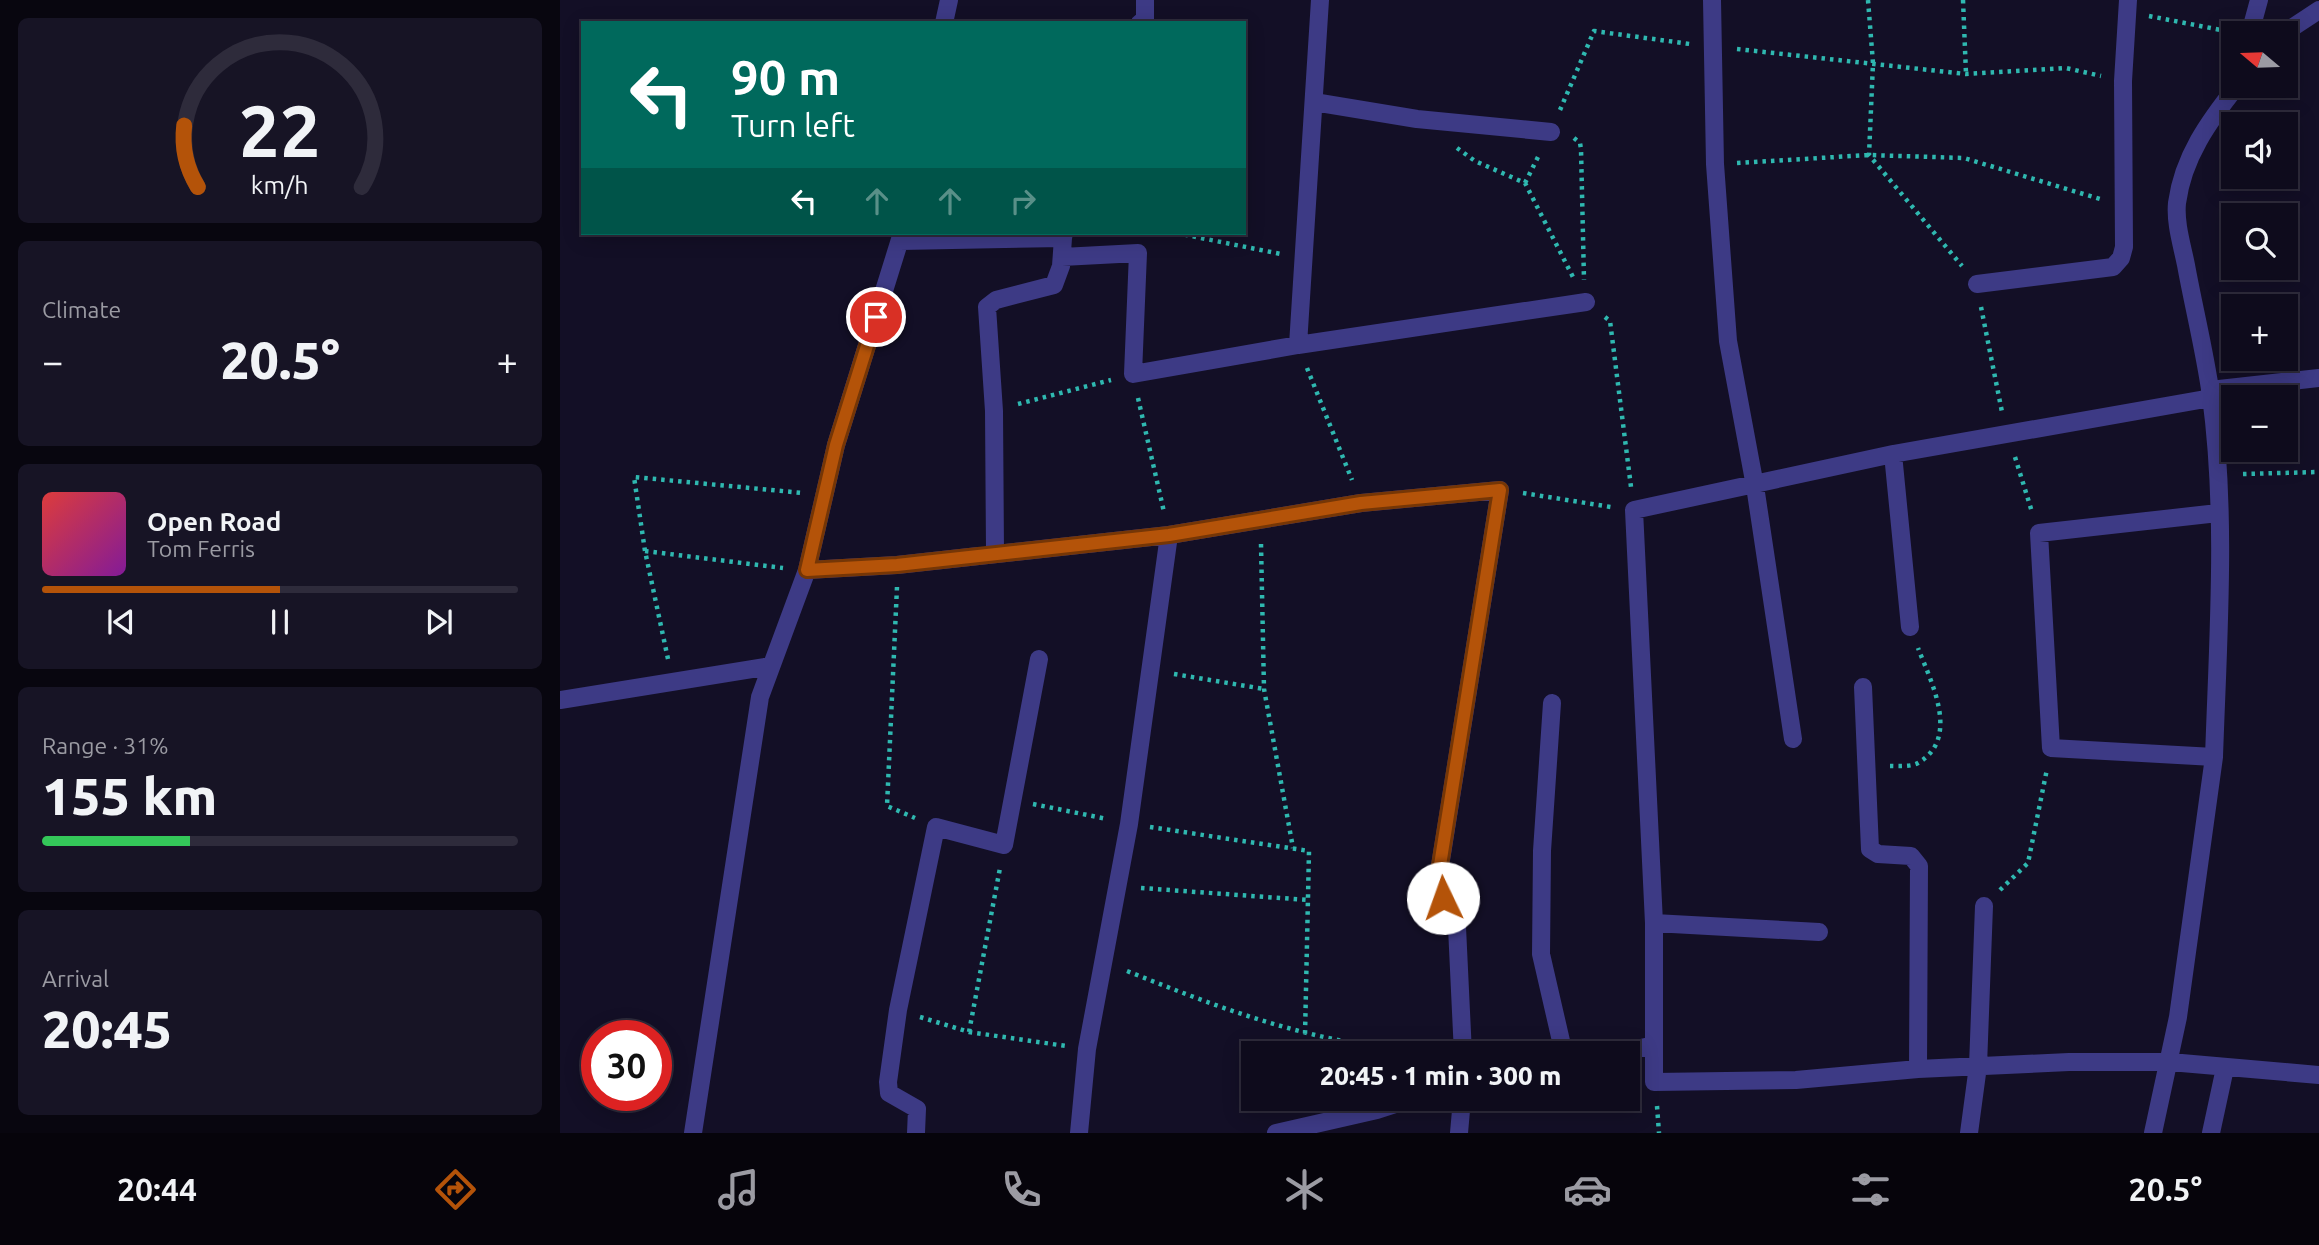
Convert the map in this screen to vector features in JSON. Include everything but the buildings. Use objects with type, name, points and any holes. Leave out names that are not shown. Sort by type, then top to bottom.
[{"type":"street","points":[[944,21],[949,0]]},
{"type":"street","points":[[1143,21],[1145,0]]},
{"type":"street","points":[[1298,345],[1320,0]]},
{"type":"street","points":[[1712,0],[1715,164],[1728,341],[1755,486],[1793,739]]},
{"type":"street","points":[[2253,21],[2259,0]]},
{"type":"street","points":[[1977,284],[2113,267],[2122,258],[2123,81],[2128,6]]},
{"type":"street","points":[[2298,24],[2319,10]]},
{"type":"street","points":[[2153,1133],[2170,1062],[2214,757],[2218,633],[2217,474],[2211,394],[2176,219],[2177,204],[2189,157],[2228,98]]},
{"type":"street","points":[[1314,102],[1416,119],[1551,132]]},
{"type":"street","points":[[693,1133],[760,697],[807,570],[840,432],[901,237],[1063,235],[1062,257],[1054,285],[996,300],[987,307],[994,411],[995,552]]},
{"type":"street","points":[[1062,257],[1138,253],[1133,374],[1298,345],[1586,302]]},
{"type":"street","points":[[2319,378],[2211,394],[1894,453],[1755,486],[1634,510],[1654,923],[1654,1082],[1796,1080],[1978,1066],[2170,1062],[2319,1075]]},
{"type":"street","points":[[1894,453],[1910,627]]},
{"type":"street","points":[[807,570],[897,565],[995,552],[1169,535],[1361,503],[1500,490],[1437,884],[1438,895],[1457,906],[1462,1041]]},
{"type":"street","points":[[2214,757],[2051,747],[2039,533],[2218,513]]},
{"type":"street","points":[[1079,1133],[1087,1049],[1129,824],[1153,670],[1169,535]]},
{"type":"street","points":[[916,1133],[917,1109],[888,1090],[898,1010],[936,827],[1004,845],[1039,659]]},
{"type":"street","points":[[560,701],[771,666]]},
{"type":"street","points":[[1863,687],[1870,849],[1878,854],[1911,856],[1919,866],[1918,1069]]},
{"type":"street","points":[[1552,703],[1542,851],[1541,954],[1561,1041]]},
{"type":"street","points":[[1969,1133],[1978,1066],[1984,906]]},
{"type":"street","points":[[1654,923],[1819,932]]},
{"type":"street","points":[[1640,1048],[1654,1045]]},
{"type":"street","points":[[2211,1133],[2225,1068]]},
{"type":"street","points":[[1276,1133],[1373,1111]]},
{"type":"street","points":[[1459,1133],[1461,1111]]},
{"type":"path","points":[[1868,0],[1873,63],[1869,155],[1977,284],[2007,432],[2039,533]]},
{"type":"path","points":[[1963,0],[1966,74]]},
{"type":"path","points":[[2128,6],[2221,29]]},
{"type":"path","points":[[1586,302],[1580,143],[1551,132],[1594,31],[1714,47],[1966,74],[2066,68],[2123,81]]},
{"type":"path","points":[[1456,147],[1475,161],[1525,183],[1586,302],[1610,321],[1634,510],[1500,490]]},
{"type":"path","points":[[1715,164],[1869,155],[1964,158],[2124,207]]},
{"type":"path","points":[[1186,235],[1304,259]]},
{"type":"path","points":[[1298,345],[1361,503]]},
{"type":"path","points":[[994,411],[1133,374],[1169,535]]},
{"type":"path","points":[[2217,474],[2319,472]]},
{"type":"path","points":[[673,684],[645,551],[634,477],[825,495]]},
{"type":"path","points":[[1261,519],[1264,690],[1293,848]]},
{"type":"path","points":[[645,551],[807,570]]},
{"type":"path","points":[[897,565],[897,642],[887,806],[936,827]]},
{"type":"path","points":[[1865,768],[1916,765],[1934,748],[1940,734],[1935,692],[1910,627]]},
{"type":"path","points":[[1153,670],[1264,690]]},
{"type":"path","points":[[1984,906],[2028,863],[2051,747]]},
{"type":"path","points":[[1012,800],[1129,824],[1309,851],[1305,1035]]},
{"type":"path","points":[[969,1032],[1004,845]]},
{"type":"path","points":[[1116,886],[1308,900]]},
{"type":"path","points":[[1103,962],[1205,1003],[1305,1035],[1341,1041]]},
{"type":"path","points":[[898,1010],[969,1032],[1087,1049]]},
{"type":"route","points":[[876,317],[836,445],[807,570],[897,565],[995,552],[1169,535],[1361,503],[1500,490],[1446,843],[1437,884],[1438,895],[1443,898]]}]
